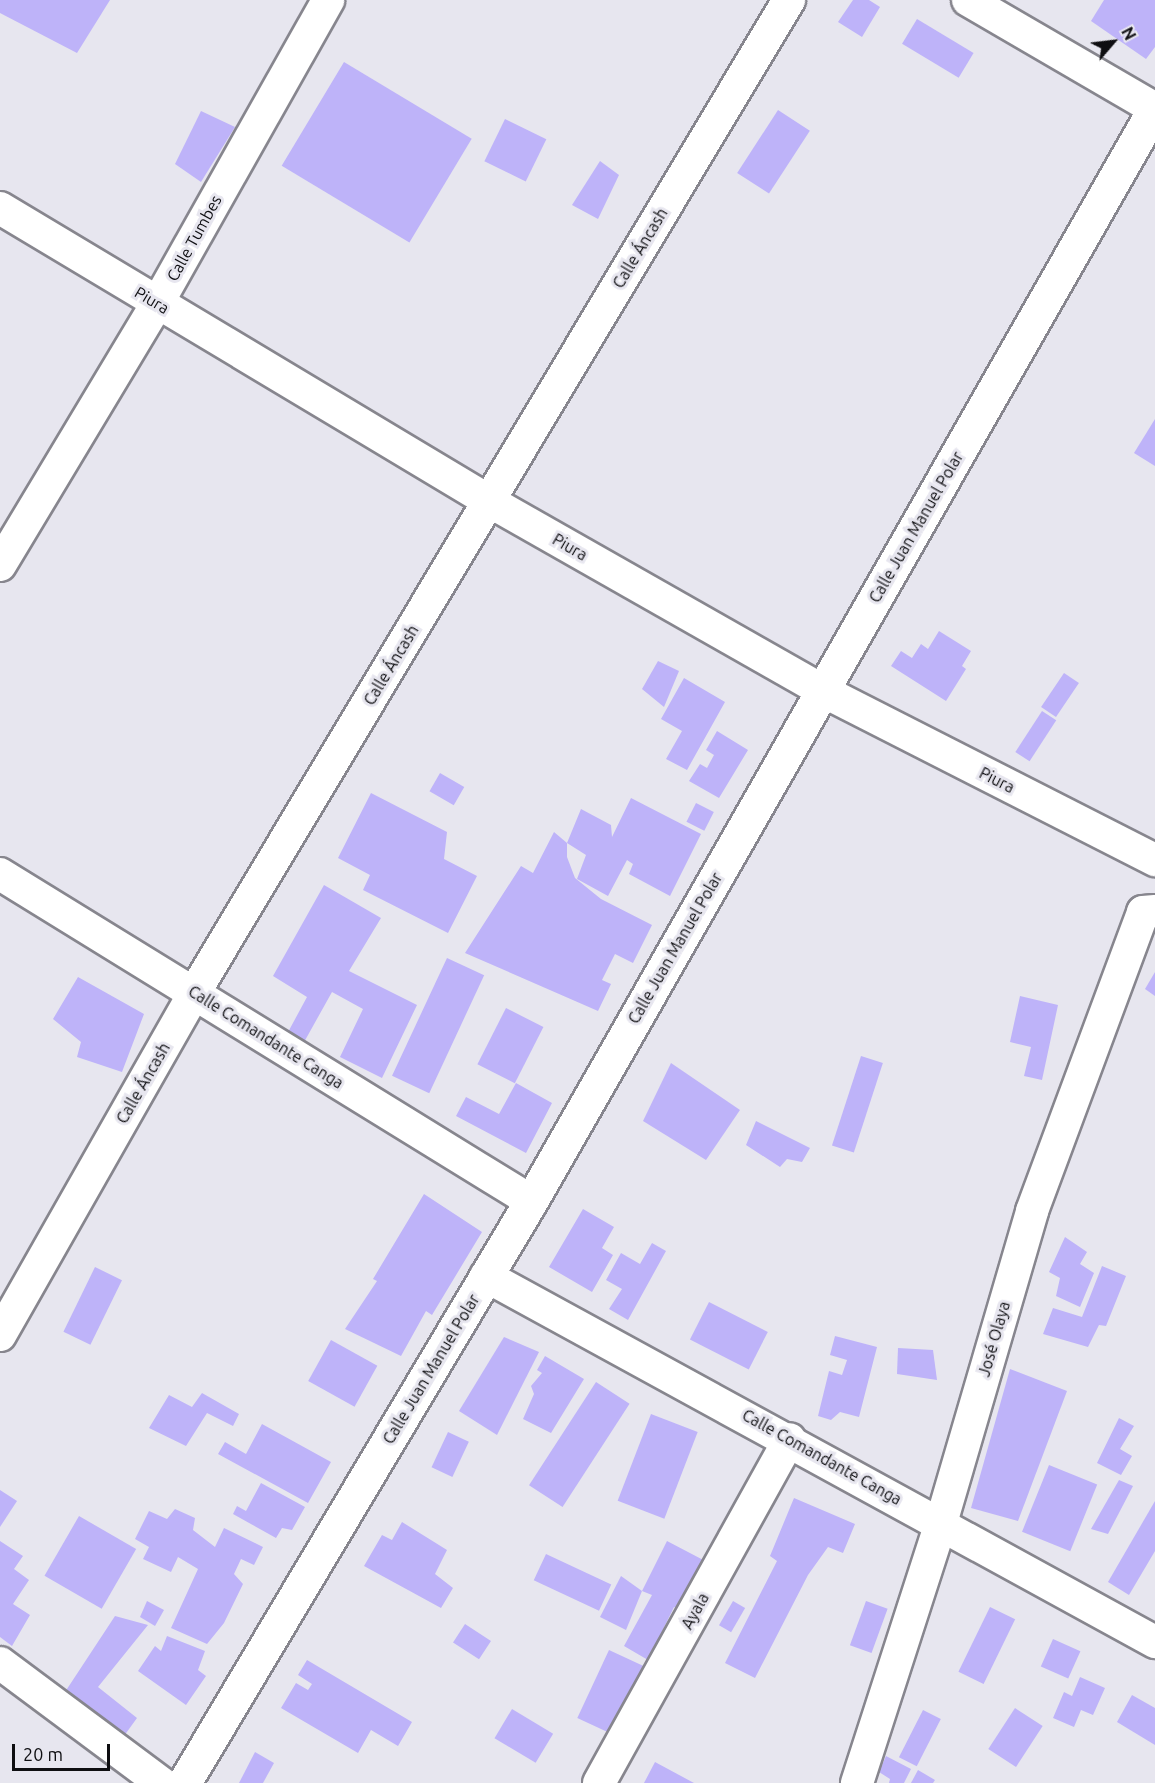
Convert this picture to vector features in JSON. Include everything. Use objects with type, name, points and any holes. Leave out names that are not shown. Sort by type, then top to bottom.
[{"type":"street","name":"Calle Tumbes","points":[[0,565],[157,303],[328,0]]},
{"type":"street","name":"Calle Áncash","points":[[0,1335],[194,993],[789,0]]},
{"type":"street","points":[[968,0],[1155,108]]},
{"type":"street","name":"Calle Juan Manuel Polar","points":[[184,1783],[531,1201],[1155,108]]},
{"type":"street","name":"Piura","points":[[0,208],[489,501],[823,691],[1155,861]]},
{"type":"street","name":"Calle Comandante Canga","points":[[0,874],[531,1201]]},
{"type":"street","name":"José Olaya","points":[[856,1783],[941,1523],[1032,1211],[1143,912],[1155,911]]},
{"type":"street","name":"Calle Comandante Canga","points":[[486,1276],[790,1439],[1155,1642]]},
{"type":"street","name":"Ayala","points":[[599,1783],[790,1439]]},
{"type":"street","points":[[0,1663],[161,1783]]},
{"type":"building","points":[[0,0],[110,0],[77,53],[0,13]]},
{"type":"building","points":[[853,0],[869,0],[880,7],[862,37],[838,22]]},
{"type":"building","points":[[1104,0],[1155,0],[1155,47],[1146,59],[1091,21]]},
{"type":"building","points":[[917,19],[974,53],[959,78],[902,44]]},
{"type":"building","points":[[344,62],[472,139],[409,242],[282,166]]},
{"type":"building","points":[[778,110],[810,131],[769,194],[737,173]]},
{"type":"building","points":[[201,111],[235,127],[201,182],[175,164]]},
{"type":"building","points":[[505,119],[546,139],[526,181],[484,161]]},
{"type":"building","points":[[600,161],[619,175],[598,219],[572,205]]},
{"type":"building","points":[[1155,419],[1155,466],[1134,453]]},
{"type":"building","points":[[939,631],[971,651],[962,666],[966,669],[946,701],[891,666],[901,651],[912,658],[921,644],[928,649]]},
{"type":"building","points":[[658,661],[679,671],[664,707],[642,689]]},
{"type":"building","points":[[1064,673],[1079,683],[1056,717],[1041,707]]},
{"type":"building","points":[[684,678],[725,702],[687,770],[666,759],[682,731],[661,719]]},
{"type":"building","points":[[1042,711],[1056,720],[1030,761],[1015,752]]},
{"type":"building","points":[[717,731],[748,750],[719,798],[689,781],[700,764],[707,768],[714,755],[706,750]]},
{"type":"building","points":[[440,773],[464,787],[454,805],[430,791]]},
{"type":"building","points":[[371,793],[447,832],[444,859],[477,876],[448,933],[363,890],[370,875],[338,858]]},
{"type":"building","points":[[631,798],[701,834],[670,896],[629,874],[633,864],[627,860],[608,896],[577,879],[586,855],[567,843],[581,809],[611,825],[612,837]]},
{"type":"building","points":[[696,803],[714,812],[704,831],[686,822]]},
{"type":"building","points":[[554,832],[567,843],[567,857],[575,878],[601,899],[652,925],[633,963],[615,954],[602,980],[611,984],[598,1011],[465,953],[521,866],[533,873]]},
{"type":"building","points":[[324,885],[381,918],[349,971],[417,1005],[382,1078],[340,1057],[363,1009],[332,992],[303,1044],[287,1034],[307,997],[273,976]]},
{"type":"building","points":[[447,958],[484,975],[429,1093],[392,1076]]},
{"type":"building","points":[[1155,972],[1155,996],[1145,989]]},
{"type":"building","points":[[78,977],[144,1014],[122,1072],[77,1057],[81,1042],[53,1019]]},
{"type":"building","points":[[1020,996],[1058,1005],[1042,1080],[1024,1076],[1031,1047],[1010,1042]]},
{"type":"building","points":[[506,1008],[543,1027],[515,1083],[477,1064]]},
{"type":"building","points":[[861,1056],[883,1063],[854,1153],[832,1145]]},
{"type":"building","points":[[671,1063],[740,1110],[706,1160],[643,1121]]},
{"type":"building","points":[[516,1083],[552,1103],[526,1153],[456,1116],[466,1097],[499,1114]]},
{"type":"building","points":[[756,1121],[810,1148],[802,1162],[787,1159],[780,1167],[746,1145]]},
{"type":"building","points":[[424,1194],[482,1232],[432,1315],[426,1311],[401,1356],[345,1329],[377,1281],[373,1279]]},
{"type":"building","points":[[583,1209],[614,1227],[602,1248],[613,1255],[592,1292],[549,1267]]},
{"type":"building","points":[[1065,1237],[1087,1252],[1080,1264],[1094,1273],[1080,1307],[1056,1296],[1060,1278],[1049,1272]]},
{"type":"building","points":[[652,1243],[666,1251],[628,1320],[609,1309],[622,1289],[606,1280],[621,1253],[640,1264]]},
{"type":"building","points":[[1102,1266],[1126,1276],[1106,1326],[1099,1325],[1088,1347],[1043,1334],[1053,1308],[1082,1317]]},
{"type":"building","points":[[95,1267],[122,1280],[90,1345],[63,1332]]},
{"type":"building","points":[[709,1302],[768,1332],[749,1369],[690,1339]]},
{"type":"building","points":[[835,1336],[877,1347],[859,1417],[840,1412],[831,1420],[818,1416],[829,1371],[842,1375],[847,1360],[830,1355]]},
{"type":"building","points":[[504,1337],[539,1352],[497,1435],[459,1411]]},
{"type":"building","points":[[331,1340],[377,1366],[355,1407],[308,1381]]},
{"type":"building","points":[[898,1348],[933,1350],[937,1380],[897,1374]]},
{"type":"building","points":[[545,1356],[584,1379],[551,1433],[523,1419],[534,1394],[531,1386],[542,1373],[537,1370]]},
{"type":"building","points":[[1010,1369],[1067,1391],[1018,1521],[971,1508]]},
{"type":"building","points":[[596,1382],[630,1404],[563,1507],[529,1485]]},
{"type":"building","points":[[202,1393],[239,1414],[233,1426],[207,1413],[186,1446],[149,1428],[169,1395],[192,1407]]},
{"type":"building","points":[[651,1414],[698,1432],[664,1519],[618,1501]]},
{"type":"building","points":[[1119,1418],[1134,1426],[1120,1449],[1132,1456],[1121,1475],[1097,1463]]},
{"type":"building","points":[[262,1424],[331,1462],[308,1503],[218,1454],[225,1442],[246,1454]]},
{"type":"building","points":[[448,1432],[469,1442],[452,1477],[432,1467]]},
{"type":"building","points":[[1049,1465],[1097,1484],[1070,1551],[1022,1532]]},
{"type":"building","points":[[1119,1480],[1133,1486],[1108,1534],[1091,1529]]},
{"type":"building","points":[[261,1483],[305,1507],[292,1530],[282,1528],[276,1538],[233,1514],[237,1506],[246,1511]]},
{"type":"building","points":[[0,1490],[17,1501],[0,1527]]},
{"type":"building","points":[[794,1498],[855,1524],[843,1553],[828,1547],[808,1575],[755,1678],[725,1663],[777,1561],[770,1556]]},
{"type":"building","points":[[1155,1501],[1155,1551],[1129,1595],[1108,1582]]},
{"type":"building","points":[[175,1509],[195,1518],[193,1530],[215,1547],[224,1528],[263,1547],[254,1565],[241,1559],[234,1574],[243,1584],[224,1623],[207,1644],[171,1628],[198,1569],[178,1557],[171,1572],[143,1559],[149,1547],[135,1539],[149,1511],[167,1519]]},
{"type":"building","points":[[79,1516],[136,1549],[102,1609],[44,1576]]},
{"type":"building","points":[[402,1522],[447,1550],[435,1574],[453,1588],[441,1608],[364,1566],[382,1535],[392,1540]]},
{"type":"building","points":[[0,1541],[23,1556],[14,1569],[29,1580],[13,1604],[30,1615],[12,1646],[0,1637]]},
{"type":"building","points":[[667,1541],[709,1563],[681,1610],[674,1607],[648,1660],[624,1646],[652,1595],[642,1591]]},
{"type":"building","points":[[546,1554],[611,1584],[599,1611],[534,1580]]},
{"type":"building","points":[[621,1576],[642,1591],[626,1630],[600,1617]]},
{"type":"building","points":[[147,1601],[164,1610],[155,1626],[140,1617]]},
{"type":"building","points":[[733,1601],[745,1608],[731,1632],[719,1625]]},
{"type":"building","points":[[866,1601],[888,1609],[872,1653],[850,1645]]},
{"type":"building","points":[[990,1607],[1015,1619],[984,1684],[958,1672]]},
{"type":"building","points":[[115,1616],[148,1625],[98,1687],[137,1718],[124,1736],[65,1692]]},
{"type":"building","points":[[465,1624],[491,1641],[479,1659],[453,1642]]},
{"type":"building","points":[[167,1636],[205,1651],[198,1670],[206,1676],[186,1705],[138,1671],[155,1646],[161,1651]]},
{"type":"building","points":[[1053,1639],[1080,1651],[1068,1679],[1041,1666]]},
{"type":"building","points":[[609,1650],[649,1669],[617,1737],[577,1718]]},
{"type":"building","points":[[307,1660],[412,1722],[398,1746],[371,1730],[358,1753],[281,1708],[296,1683],[308,1690],[312,1684],[298,1675]]},
{"type":"building","points":[[1080,1677],[1105,1688],[1093,1715],[1081,1710],[1074,1727],[1053,1718],[1064,1692],[1072,1696]]},
{"type":"building","points":[[1132,1695],[1155,1708],[1155,1745],[1117,1722]]},
{"type":"building","points":[[1015,1708],[1043,1726],[1016,1767],[988,1749]]},
{"type":"building","points":[[512,1709],[553,1734],[536,1763],[494,1738]]},
{"type":"building","points":[[923,1710],[941,1719],[917,1766],[899,1757]]},
{"type":"building","points":[[255,1752],[274,1763],[263,1783],[239,1783]]},
{"type":"building","points":[[886,1756],[911,1769],[904,1783],[889,1783],[890,1779],[879,1772]]},
{"type":"building","points":[[655,1762],[694,1783],[644,1783]]},
{"type":"building","points":[[918,1770],[935,1780],[933,1783],[911,1783]]}]
